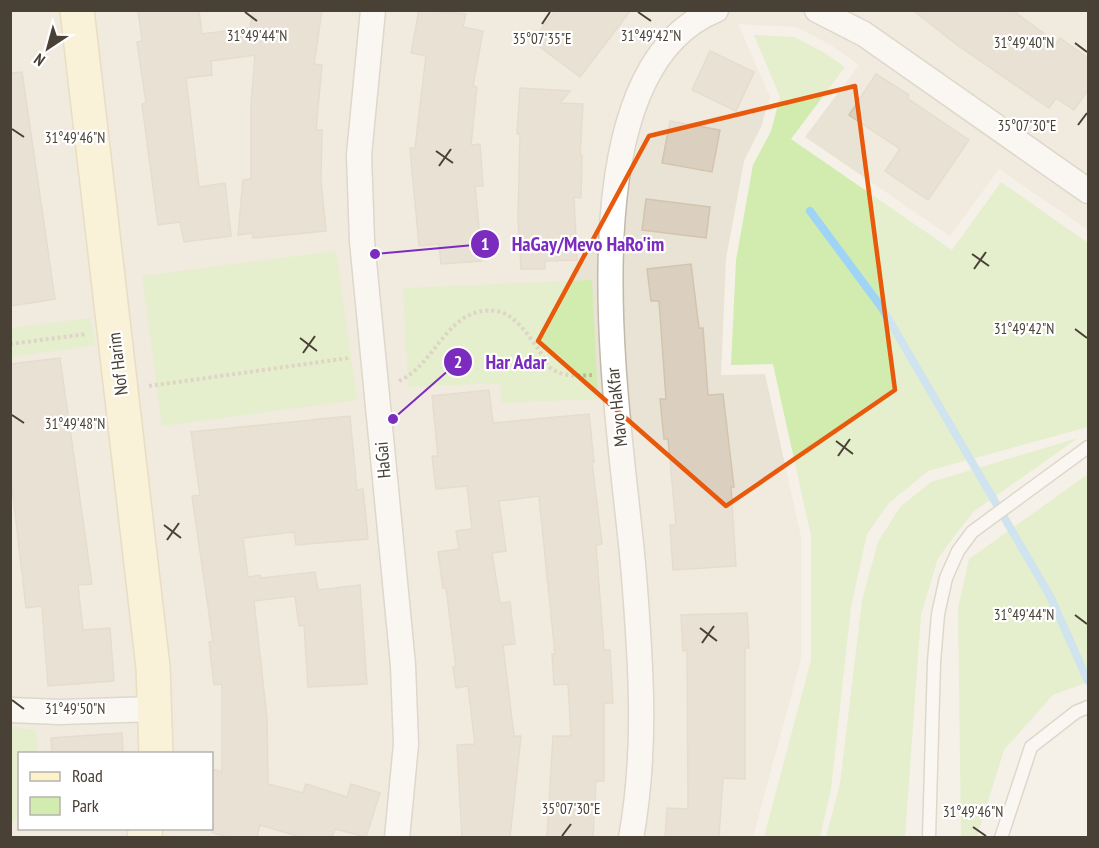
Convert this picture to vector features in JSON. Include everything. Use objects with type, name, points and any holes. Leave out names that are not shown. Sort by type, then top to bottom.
[{"type":"street","name":"Nof Harim","points":[[77,10],[153,667],[156,752]]},
{"type":"street","name":"HaGai","points":[[373,10],[359,154],[362,241],[403,665],[406,744],[397,837]]},
{"type":"street","name":"Mavo HaKfar","points":[[632,837],[638,804],[643,740],[641,667],[614,372],[609,260],[627,131],[646,79],[671,42],[701,16],[716,10]]},
{"type":"street","points":[[817,10],[864,34],[1089,190]]},
{"type":"street","points":[[10,710],[60,712],[155,709]]},
{"type":"lane","points":[[928,837],[934,662],[938,614],[946,578],[958,551],[972,532],[996,512],[1089,447]]},
{"type":"lane","points":[[1000,837],[1031,747],[1076,712],[1089,707]]},
{"type":"path","points":[[377,390],[412,375],[451,327],[470,314],[496,311],[514,318],[550,369],[574,377],[614,372]]},
{"type":"path","points":[[10,344],[114,330]]},
{"type":"path","points":[[121,390],[374,355]]},
{"type":"highlighted area","points":[[855,86],[895,390],[726,506],[538,341],[649,136]]},
{"type":"shaded area","points":[[10,11],[1088,11],[1088,230],[999,169],[950,236],[805,137],[859,65],[831,45],[796,27],[738,24],[770,97],[761,127],[744,161],[726,259],[721,375],[765,374],[801,537],[801,659],[753,837],[11,837]]},
{"type":"green space","points":[[754,35],[794,37],[825,53],[845,67],[791,139],[952,250],[1001,182],[1088,243],[1088,427],[928,471],[889,503],[867,534],[851,607],[831,789],[820,837],[764,837],[811,660],[811,536],[773,364],[731,365],[736,260],[753,165],[771,131],[780,97]]},
{"type":"green space","points":[[336,251],[357,400],[162,426],[142,276]]},
{"type":"green space","points":[[592,280],[598,399],[501,403],[500,383],[408,387],[403,288]]},
{"type":"green space","points":[[91,318],[95,345],[11,357],[11,328]]},
{"type":"green space","points":[[1078,438],[973,512],[938,558],[921,615],[905,837],[826,837],[840,784],[862,600],[878,542],[900,507],[931,482]]},
{"type":"green space","points":[[1088,474],[1088,682],[1053,695],[1004,750],[977,837],[961,837],[958,608],[969,559]]},
{"type":"green space","points":[[11,727],[36,730],[38,752],[18,752],[18,815],[11,825]]},
{"type":"building","points":[[138,10],[199,10],[202,34],[250,28],[253,10],[322,10],[314,64],[322,65],[316,130],[322,130],[321,180],[326,231],[253,238],[252,233],[238,235],[243,180],[251,179],[251,104],[255,55],[211,61],[212,75],[186,78],[199,187],[225,183],[231,236],[184,242],[180,222],[158,225],[142,104],[146,103],[137,42],[142,41]]},
{"type":"building","points":[[419,10],[466,14],[463,27],[483,31],[473,86],[477,87],[471,145],[480,144],[483,186],[475,186],[482,261],[441,264],[439,244],[419,246],[410,148],[415,148],[426,56],[411,53]]},
{"type":"building","points":[[556,10],[631,10],[580,77],[532,41]]},
{"type":"building","points":[[913,10],[1012,10],[1057,43],[1060,38],[1089,59],[1089,89],[1074,110],[1056,98],[1049,108],[957,45]]},
{"type":"building","points":[[710,51],[754,72],[736,111],[692,90]]},
{"type":"building","points":[[22,72],[55,299],[10,306],[10,73]]},
{"type":"building","points":[[876,74],[909,95],[907,98],[969,140],[928,200],[885,171],[900,149],[849,115]]},
{"type":"building","points":[[520,88],[570,91],[560,103],[583,104],[580,155],[582,155],[581,198],[574,197],[577,260],[545,261],[545,269],[521,269],[518,218],[520,134],[517,134]]},
{"type":"building","points":[[670,121],[720,130],[712,172],[662,163]]},
{"type":"building","points":[[646,199],[710,207],[706,238],[642,230]]},
{"type":"building","points":[[691,264],[699,328],[703,328],[708,395],[723,394],[734,487],[731,487],[736,566],[673,570],[670,525],[676,525],[668,439],[664,439],[660,399],[666,399],[659,301],[651,301],[647,269]]},
{"type":"building","points":[[60,358],[92,584],[78,585],[83,630],[110,628],[114,681],[48,686],[42,606],[26,608],[10,469],[10,364]]},
{"type":"building","points":[[489,390],[493,423],[589,414],[602,544],[596,545],[604,650],[610,650],[613,703],[604,703],[604,781],[596,781],[593,837],[547,837],[553,736],[571,736],[568,684],[554,685],[552,654],[555,654],[539,496],[499,501],[506,551],[492,553],[500,603],[510,602],[515,644],[503,645],[514,736],[521,736],[510,837],[462,837],[457,745],[475,744],[468,686],[456,688],[453,667],[456,667],[446,588],[443,588],[438,552],[459,549],[456,531],[472,529],[467,486],[436,489],[432,456],[438,456],[432,396]]},
{"type":"building","points":[[350,416],[357,490],[363,489],[368,539],[296,545],[294,532],[243,538],[248,577],[260,575],[261,578],[315,572],[318,590],[360,585],[367,684],[308,687],[304,625],[299,626],[295,596],[254,601],[267,718],[268,784],[303,793],[306,784],[347,797],[351,784],[380,793],[366,837],[335,829],[332,837],[300,837],[260,825],[257,837],[229,837],[212,833],[213,769],[222,772],[222,684],[214,685],[209,642],[213,641],[192,496],[200,495],[191,432]]},
{"type":"building","points":[[747,613],[749,648],[745,648],[745,779],[723,778],[719,837],[665,837],[667,808],[688,809],[687,650],[683,651],[681,615]]},
{"type":"building","points":[[122,733],[123,752],[52,752],[51,738]]},
{"type":"waterway","points":[[810,211],[882,308],[1050,596],[1088,681]]},
{"type":"place","name":"HaGay/Mevo HaRo'im","points":[[375,254]]},
{"type":"place","name":"Har Adar","points":[[393,419]]}]
